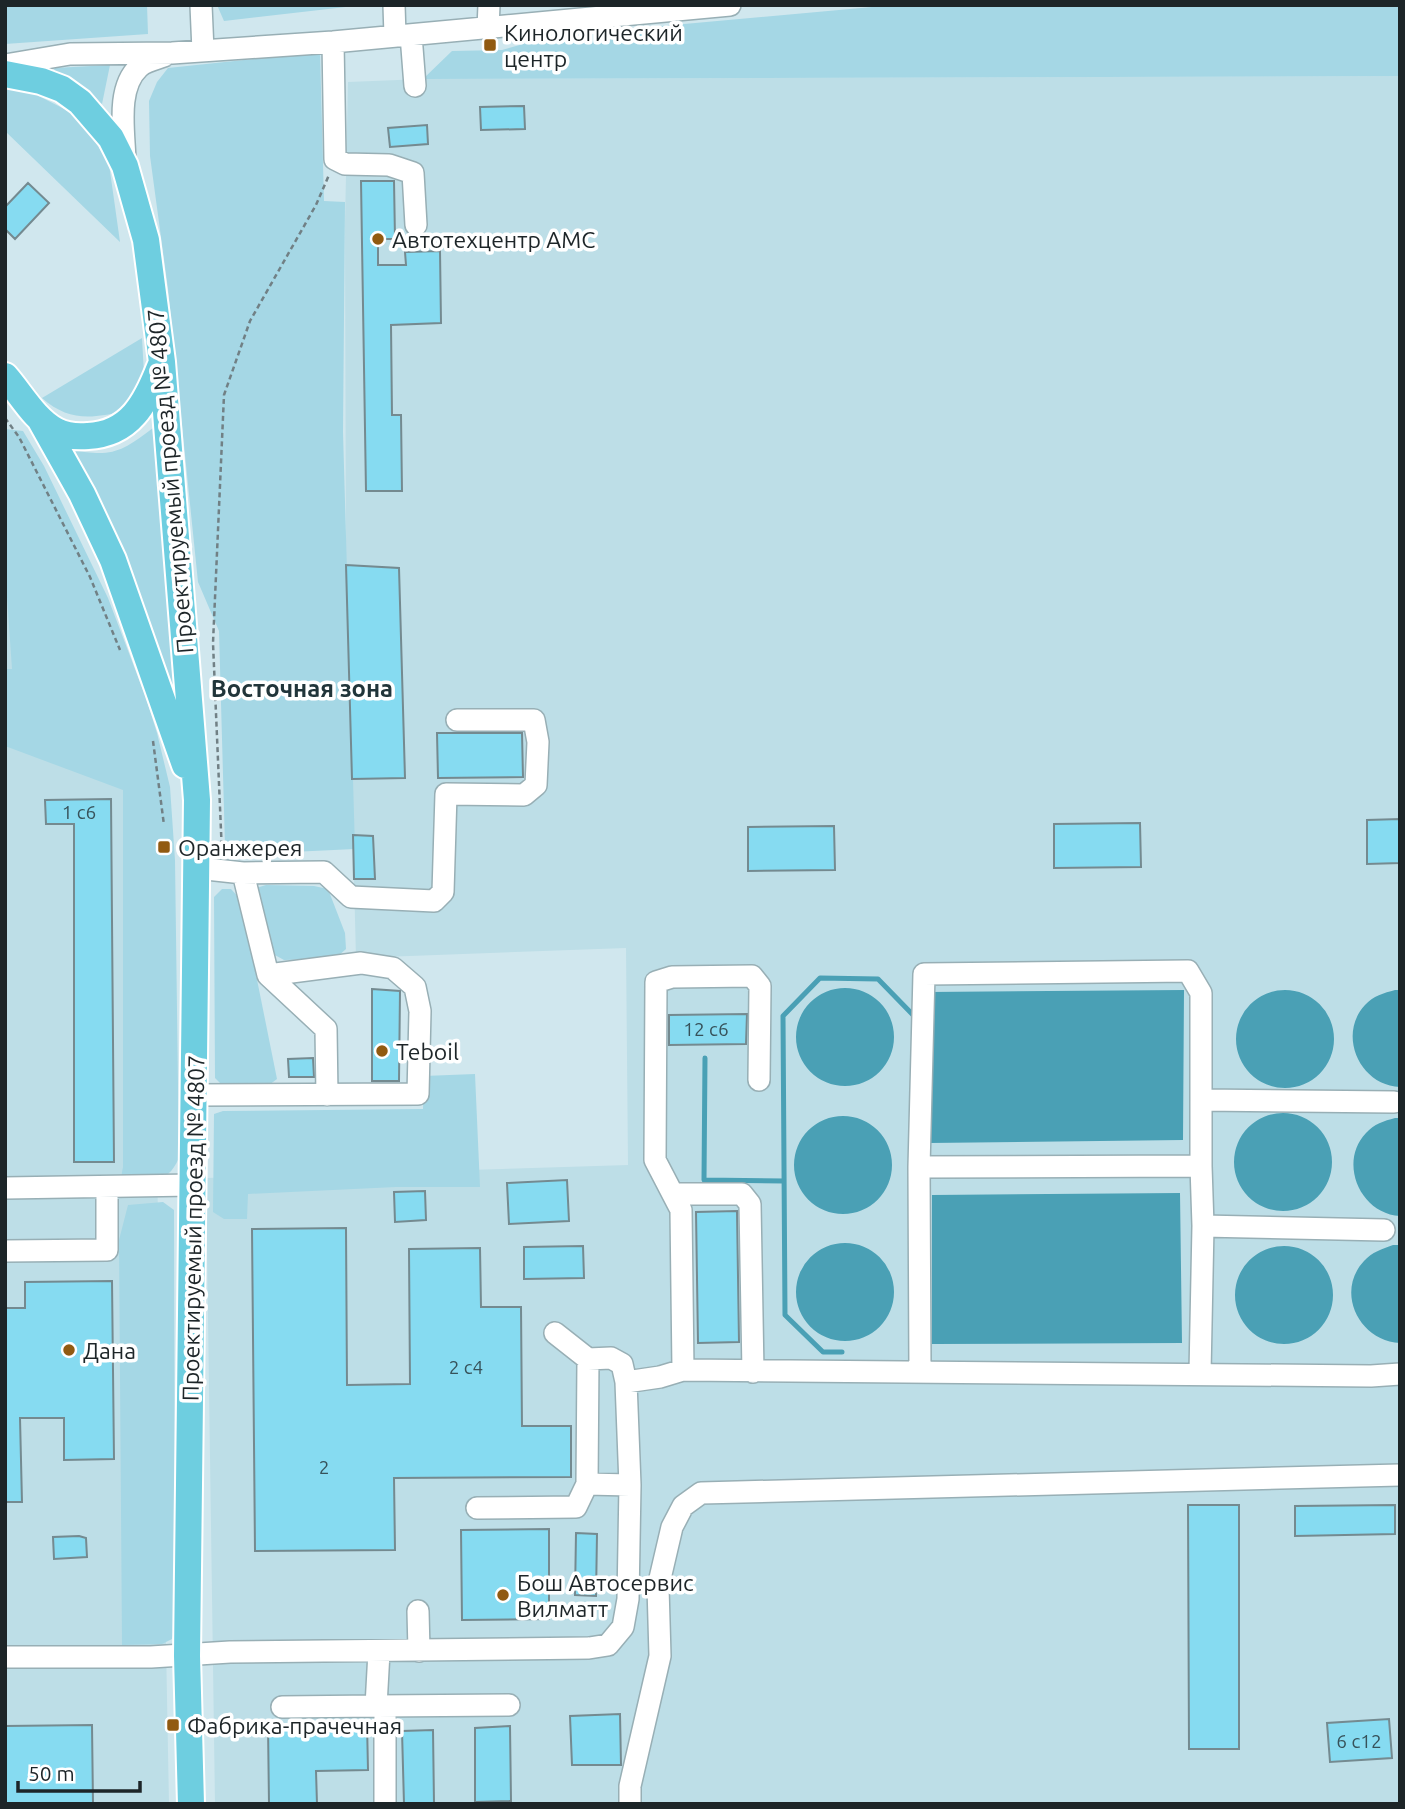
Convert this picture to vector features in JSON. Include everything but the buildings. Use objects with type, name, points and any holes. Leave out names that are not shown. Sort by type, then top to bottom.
[{"type":"main road","name":"Проектируемый проезд № 4807","points":[[5,74],[41,81],[62,89],[80,102],[111,138],[125,166],[146,240],[162,362],[197,800]]},
{"type":"main road","points":[[5,376],[40,419],[56,431],[79,437],[97,436],[119,429],[137,413],[162,362]]},
{"type":"main road","name":"Проектируемый проезд № 4807","points":[[40,419],[82,494],[113,560],[221,871],[194,1095],[187,1656],[191,1804]]},
{"type":"street","points":[[201,5],[203,51]]},
{"type":"street","points":[[394,5],[415,86]]},
{"type":"street","points":[[488,28],[489,5]]},
{"type":"street","points":[[5,65],[70,54],[172,53],[333,42],[488,28],[608,12],[727,5]]},
{"type":"street","points":[[333,42],[335,159],[345,164],[389,165],[413,173],[416,225]]},
{"type":"street","points":[[125,166],[124,105],[127,85],[141,64],[172,53]]},
{"type":"street","points":[[327,1095],[326,1028],[268,975],[221,871],[324,872],[351,897],[434,901],[443,892],[446,794],[524,795],[536,785],[538,742],[534,720],[457,720]]},
{"type":"street","points":[[194,1095],[418,1094],[420,1011],[415,987],[393,968],[361,962],[268,975]]},
{"type":"street","points":[[920,1371],[919,1167],[924,974],[1188,971],[1201,993],[1203,1226],[1200,1373]]},
{"type":"street","points":[[684,1370],[681,1210],[655,1160],[656,982],[672,977],[752,976],[760,986],[759,1080]]},
{"type":"street","points":[[1201,1100],[1394,1102]]},
{"type":"street","points":[[919,1167],[1201,1166]]},
{"type":"street","points":[[5,1188],[193,1185]]},
{"type":"street","points":[[5,1251],[107,1251],[107,1187]]},
{"type":"street","points":[[673,1194],[742,1194],[750,1203],[753,1372]]},
{"type":"street","points":[[1203,1226],[1384,1230]]},
{"type":"street","points":[[5,1657],[187,1656],[230,1652],[379,1652],[589,1648],[608,1645],[623,1627],[628,1599],[630,1485],[626,1382],[622,1364],[611,1358],[587,1359],[555,1333]]},
{"type":"street","points":[[477,1508],[576,1507],[587,1483],[587,1359]]},
{"type":"street","points":[[626,1382],[684,1370],[1371,1376],[1400,1374]]},
{"type":"street","points":[[630,1804],[629,1786],[660,1656],[659,1587],[672,1527],[682,1506],[701,1493],[1400,1475]]},
{"type":"street","points":[[587,1483],[630,1485]]},
{"type":"street","points":[[418,1611],[419,1651]]},
{"type":"street","points":[[379,1652],[385,1804]]},
{"type":"street","points":[[282,1707],[509,1705]]},
{"type":"path","points":[[221,871],[213,643],[224,396],[250,321],[316,205],[335,159]]},
{"type":"path","points":[[5,418],[19,437],[90,577],[120,649]]},
{"type":"path","points":[[152,734],[164,825]]},
{"type":"shaded area","points":[[5,5],[147,5],[148,34],[5,44]]},
{"type":"shaded area","points":[[217,5],[363,5],[224,21]]},
{"type":"shaded area","points":[[894,5],[1400,5],[1400,76],[423,79],[452,51],[502,50],[552,36]]},
{"type":"shaded area","points":[[320,52],[324,201],[345,202],[343,432],[355,849],[249,854],[225,846],[219,631],[198,582],[168,289],[150,156],[149,101],[157,82],[168,68]]},
{"type":"shaded area","points":[[110,65],[102,104],[53,72],[55,68]]},
{"type":"shaded area","points":[[1400,76],[1400,1804],[215,1804],[206,1178],[628,1165],[626,948],[356,958],[346,565],[345,222],[348,82],[423,79]]},
{"type":"shaded area","points":[[5,89],[29,91],[80,117],[109,164],[120,242],[5,131]]},
{"type":"shaded area","points":[[142,338],[144,374],[124,411],[101,416],[80,416],[61,411],[42,398]]},
{"type":"shaded area","points":[[153,428],[176,698],[111,529],[71,450],[96,453],[115,451]]},
{"type":"shaded area","points":[[5,429],[23,431],[44,466],[108,598],[146,698],[170,787],[175,860],[179,1158],[168,1174],[155,1181],[120,1183],[123,1167],[123,790],[5,746],[5,669],[12,669],[5,568]]},
{"type":"shaded area","points":[[5,436],[116,713],[152,896],[169,1804],[5,1804]]},
{"type":"shaded area","points":[[266,885],[328,889],[345,933],[346,949],[337,957],[319,959],[284,960],[273,954],[256,888]]},
{"type":"shaded area","points":[[222,889],[231,889],[241,900],[277,1079],[269,1085],[223,1086],[215,1078],[214,897]]},
{"type":"shaded area","points":[[845,988],[864,992],[880,1002],[890,1018],[894,1037],[890,1056],[880,1072],[864,1082],[845,1086],[826,1082],[810,1072],[800,1056],[796,1037],[800,1018],[810,1002],[826,992]]},
{"type":"shaded area","points":[[1184,990],[1183,1140],[929,1143],[929,992]]},
{"type":"shaded area","points":[[1285,990],[1304,994],[1320,1004],[1330,1020],[1334,1039],[1330,1058],[1320,1074],[1304,1084],[1285,1088],[1266,1084],[1250,1074],[1240,1058],[1236,1039],[1240,1020],[1250,1004],[1266,994]]},
{"type":"shaded area","points":[[1400,990],[1400,1087],[1374,1078],[1364,1069],[1353,1044],[1357,1017],[1365,1005],[1375,997]]},
{"type":"shaded area","points":[[475,1074],[480,1187],[396,1187],[248,1194],[247,1219],[224,1219],[213,1212],[214,1114],[223,1111],[423,1109],[424,1076]]},
{"type":"shaded area","points":[[1283,1113],[1302,1117],[1318,1127],[1328,1143],[1332,1162],[1328,1181],[1318,1197],[1302,1207],[1283,1211],[1264,1207],[1248,1197],[1238,1181],[1234,1162],[1238,1143],[1248,1127],[1264,1117]]},
{"type":"shaded area","points":[[843,1116],[862,1120],[878,1130],[888,1146],[892,1165],[888,1184],[878,1200],[862,1210],[843,1214],[824,1210],[808,1200],[798,1184],[794,1165],[798,1146],[808,1130],[824,1120]]},
{"type":"shaded area","points":[[1400,1118],[1400,1216],[1386,1213],[1364,1197],[1354,1171],[1358,1145],[1366,1133],[1376,1125]]},
{"type":"shaded area","points":[[1180,1193],[1182,1343],[932,1344],[932,1195]]},
{"type":"shaded area","points":[[163,1202],[174,1210],[175,1628],[172,1639],[162,1644],[122,1645],[119,1240],[128,1205]]},
{"type":"shaded area","points":[[845,1243],[864,1247],[880,1257],[890,1273],[894,1292],[890,1311],[880,1327],[864,1337],[845,1341],[826,1337],[810,1327],[800,1311],[796,1292],[800,1273],[810,1257],[826,1247]]},
{"type":"shaded area","points":[[1400,1245],[1400,1343],[1373,1334],[1356,1313],[1352,1300],[1356,1273],[1364,1261],[1374,1253]]},
{"type":"shaded area","points":[[1284,1246],[1303,1250],[1319,1260],[1329,1276],[1333,1295],[1329,1314],[1319,1330],[1303,1340],[1284,1344],[1265,1340],[1249,1330],[1239,1314],[1235,1295],[1239,1276],[1249,1260],[1265,1250]]},
{"type":"waterway","points":[[842,1352],[823,1352],[785,1315],[783,1016],[820,978],[878,979],[916,1018]]},
{"type":"waterway","points":[[705,1058],[704,1180],[784,1181]]},
{"type":"place","name":"Кинологический центр","points":[[490,45]]},
{"type":"place","name":"Автотехцентр АМС","points":[[378,239]]},
{"type":"place","name":"Оранжерея","points":[[164,847]]},
{"type":"place","name":"Teboil","points":[[382,1051]]},
{"type":"place","name":"Дана","points":[[69,1350]]},
{"type":"place","name":"Бош Автосервис Вилматт","points":[[503,1595]]},
{"type":"place","name":"Фабрика-прачечная","points":[[173,1725]]},
{"type":"district","name":"Восточная зона","points":[[302,688]]}]
